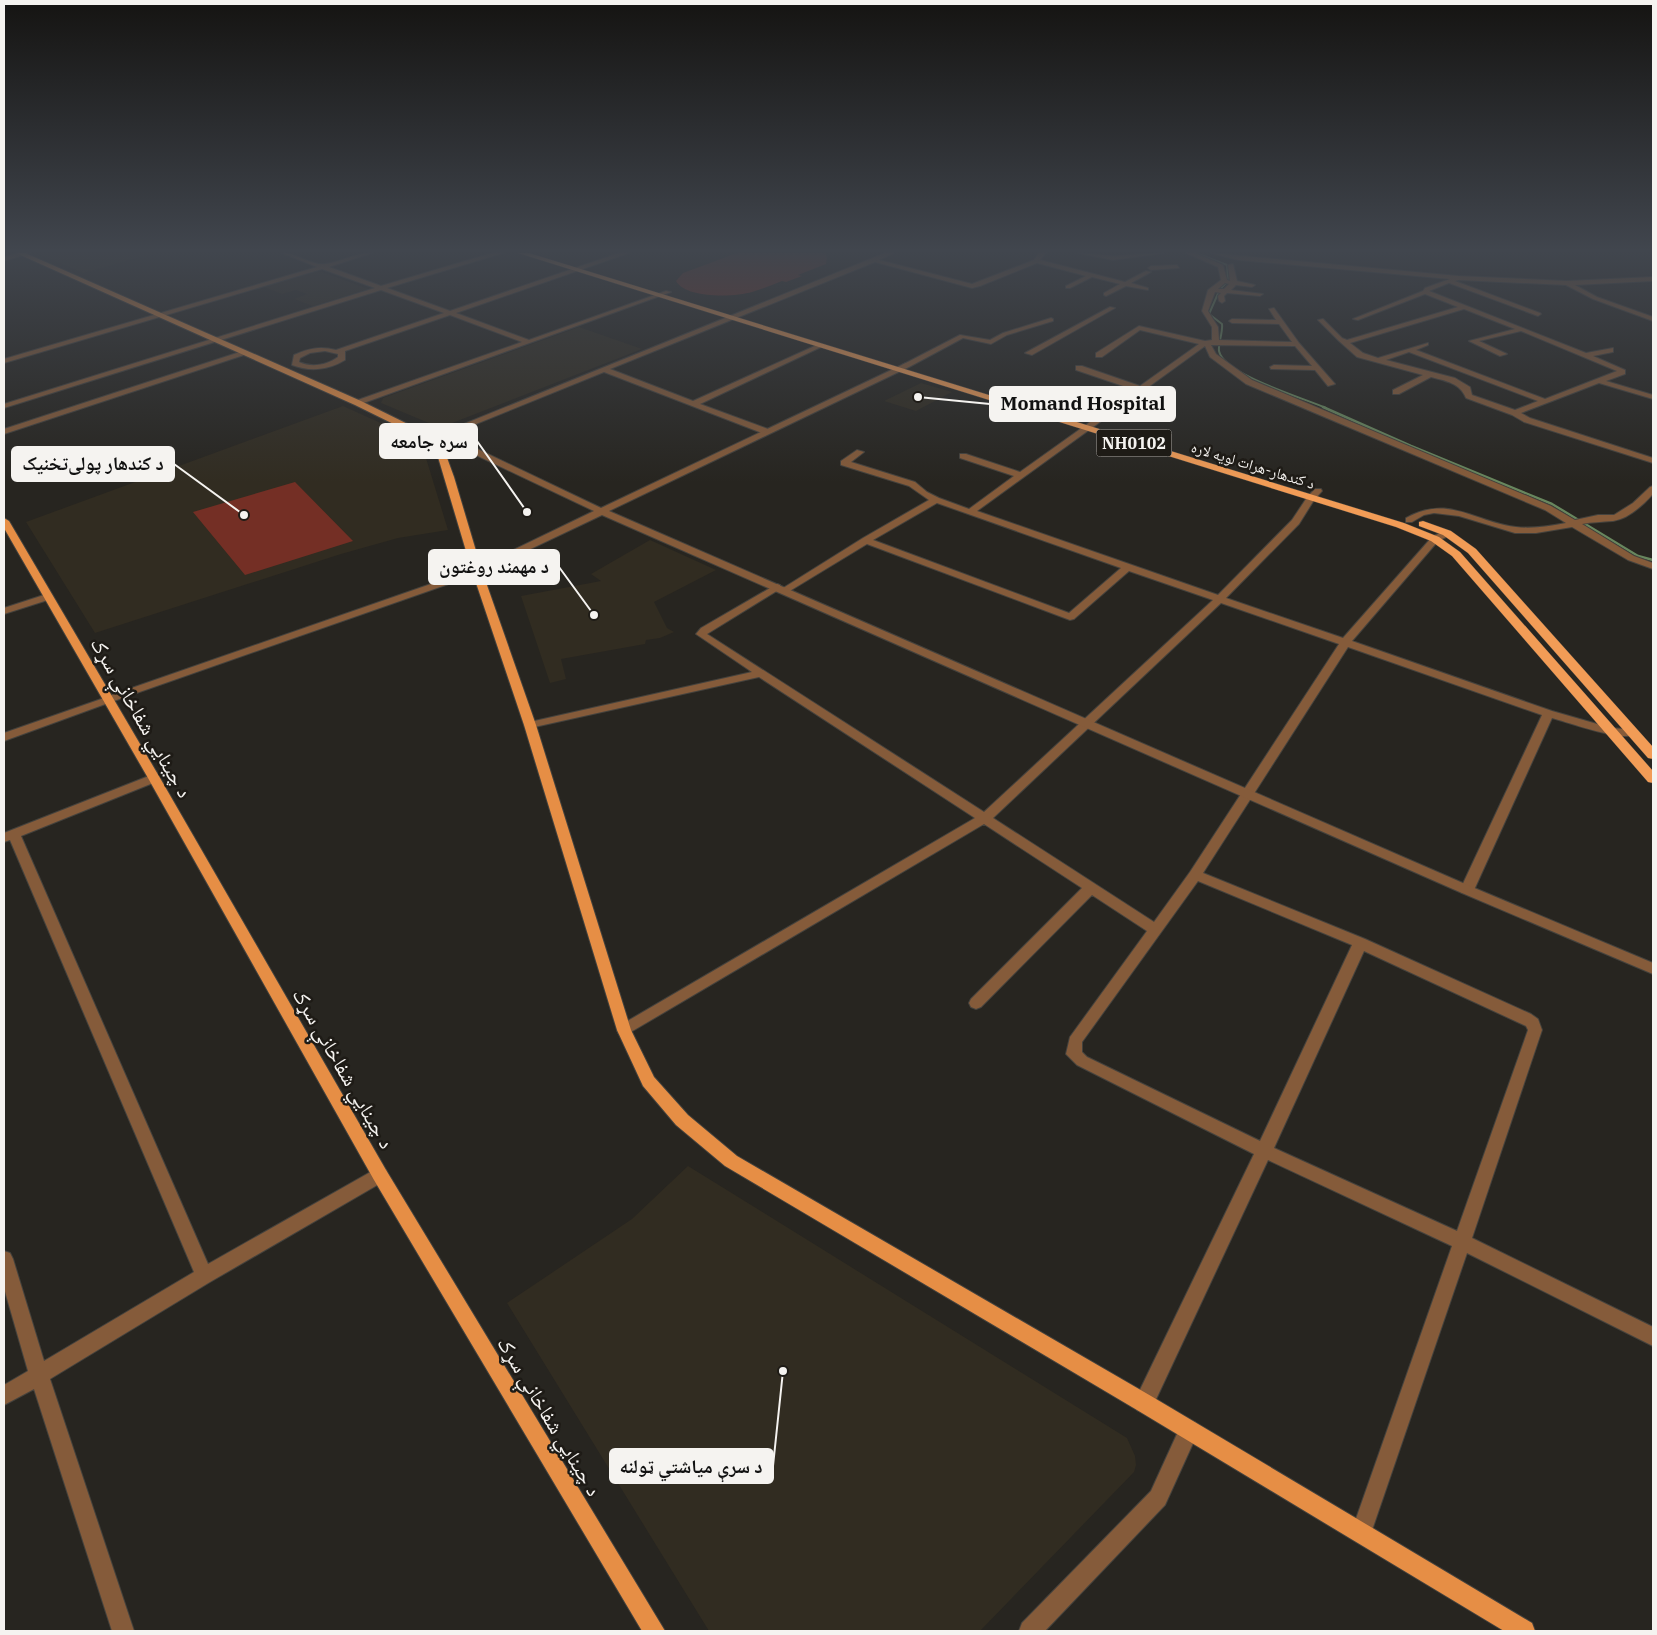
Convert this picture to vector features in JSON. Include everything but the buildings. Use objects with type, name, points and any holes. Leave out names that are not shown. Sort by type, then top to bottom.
[{"type":"highway","name":"د کندهار-هرات لويه لاره","points":[[765,329],[819,346],[901,367]]},
{"type":"highway","name":"د کندهار-هرات لويه لاره","points":[[786,329],[1090,426],[1315,494],[1410,520],[1447,533],[1472,551],[1653,755]]},
{"type":"highway","name":"د کندهار-هرات لويه لاره","points":[[1315,494],[1435,538],[1456,554],[1653,779]]},
{"type":"main road","points":[[192,329],[435,436],[443,456],[477,572],[530,725],[624,1030],[648,1081],[682,1120],[731,1161],[1144,1403],[1524,1631]]},
{"type":"main road","name":"د چينايي شفاخانې سړک","points":[[4,521],[154,778],[380,1175],[654,1631]]},
{"type":"street","points":[[4,361],[112,329]]},
{"type":"street","points":[[4,406],[250,329]]},
{"type":"street","points":[[299,365],[294,360],[302,354],[325,349],[339,351],[402,329]]},
{"type":"street","points":[[494,329],[529,342]]},
{"type":"street","points":[[358,403],[565,329]]},
{"type":"street","points":[[435,436],[705,329]]},
{"type":"street","points":[[4,737],[477,572],[962,336],[991,342],[1005,334],[1023,329]]},
{"type":"street","points":[[1029,353],[1066,329]]},
{"type":"street","points":[[1099,355],[1137,329]]},
{"type":"street","points":[[1145,329],[1205,343],[1297,344]]},
{"type":"street","points":[[1215,329],[1216,342]]},
{"type":"street","points":[[1286,329],[1331,384]]},
{"type":"street","points":[[1330,329],[1360,355],[1452,380],[1467,389],[1469,396],[1515,413],[1527,420],[1653,461]]},
{"type":"street","points":[[1341,340],[1347,342],[1389,329]]},
{"type":"street","points":[[1503,354],[1472,341],[1517,329]]},
{"type":"street","points":[[1515,413],[1622,372],[1525,329]]},
{"type":"street","points":[[970,512],[1205,343]]},
{"type":"street","points":[[1205,343],[1211,348],[1213,355],[1249,382],[1548,508],[1576,523],[1631,558],[1653,566]]},
{"type":"street","points":[[1380,360],[1426,344]]},
{"type":"street","points":[[693,404],[819,346]]},
{"type":"street","points":[[1409,350],[1547,402]]},
{"type":"street","points":[[1586,355],[1610,350]]},
{"type":"street","points":[[284,370],[299,365],[319,367],[334,363],[343,355],[339,351]]},
{"type":"street","points":[[4,432],[246,353]]},
{"type":"street","points":[[1079,368],[1141,389]]},
{"type":"street","points":[[1274,368],[1317,368]]},
{"type":"street","points":[[603,369],[765,431]]},
{"type":"street","points":[[1396,392],[1430,375]]},
{"type":"street","points":[[1600,381],[1653,397]]},
{"type":"street","points":[[435,436],[601,511],[1653,970]]},
{"type":"street","points":[[860,452],[844,463],[912,484],[924,494],[936,500],[1548,713],[1610,731],[1632,732]]},
{"type":"street","points":[[963,456],[1022,476]]},
{"type":"street","points":[[1410,520],[1423,511],[1437,510],[1522,530],[1548,529],[1600,518],[1615,518],[1634,507],[1653,489]]},
{"type":"street","points":[[624,1030],[985,818],[1088,724],[1219,599],[1296,522],[1315,494]]},
{"type":"street","points":[[936,500],[701,634],[1156,930]]},
{"type":"street","points":[[1447,533],[1435,538],[1345,643],[1195,875],[1075,1041],[1074,1054],[1082,1061],[1264,1151],[1462,1242],[1653,1337]]},
{"type":"street","points":[[866,540],[1070,617],[1130,566]]},
{"type":"street","points":[[4,611],[47,597]]},
{"type":"street","points":[[530,725],[761,673]]},
{"type":"street","points":[[1467,890],[1548,713]]},
{"type":"street","points":[[154,778],[9,836],[204,1276]]},
{"type":"street","points":[[1195,875],[1360,944],[1526,1018],[1533,1023],[1535,1030],[1361,1533]]},
{"type":"street","points":[[976,1003],[1091,887]]},
{"type":"street","points":[[1144,1403],[1360,944]]},
{"type":"street","points":[[4,1396],[204,1276],[380,1175]]},
{"type":"street","points":[[4,1259],[39,1376],[123,1631]]},
{"type":"street","points":[[1030,1631],[1158,1498],[1189,1430]]},
{"type":"shaded area","points":[[573,329],[586,329],[642,349],[447,425],[436,426],[381,403],[383,398]]},
{"type":"shaded area","points":[[921,383],[952,392],[916,411],[884,401]]},
{"type":"shaded area","points":[[343,406],[414,438],[422,445],[448,530],[398,538],[341,554],[95,633],[26,522]]},
{"type":"shaded area","points":[[295,482],[353,541],[245,575],[193,512]]},
{"type":"shaded area","points":[[650,540],[716,570],[654,602],[667,628],[674,632],[660,638],[646,640],[645,644],[561,659],[566,679],[550,683],[521,596],[601,581],[591,574]]},
{"type":"shaded area","points":[[688,1166],[1127,1438],[1135,1456],[1136,1465],[1134,1472],[980,1631],[709,1631],[507,1303],[632,1219]]},
{"type":"waterway","points":[[1222,329],[1219,351],[1224,360],[1235,369],[1266,385],[1326,408]]},
{"type":"waterway","points":[[1323,407],[1411,446],[1552,504],[1638,556],[1653,560]]},
{"type":"place","name":"Momand Hospital","points":[[918,397]]},
{"type":"place","name":"سره جامعه","points":[[527,512]]},
{"type":"place","name":"د کندهار پولی‌تخنیک","points":[[244,515]]},
{"type":"place","name":"د مهمند روغتون","points":[[594,615]]},
{"type":"place","name":"د سرې مياشتي ټولنه","points":[[783,1371]]}]
